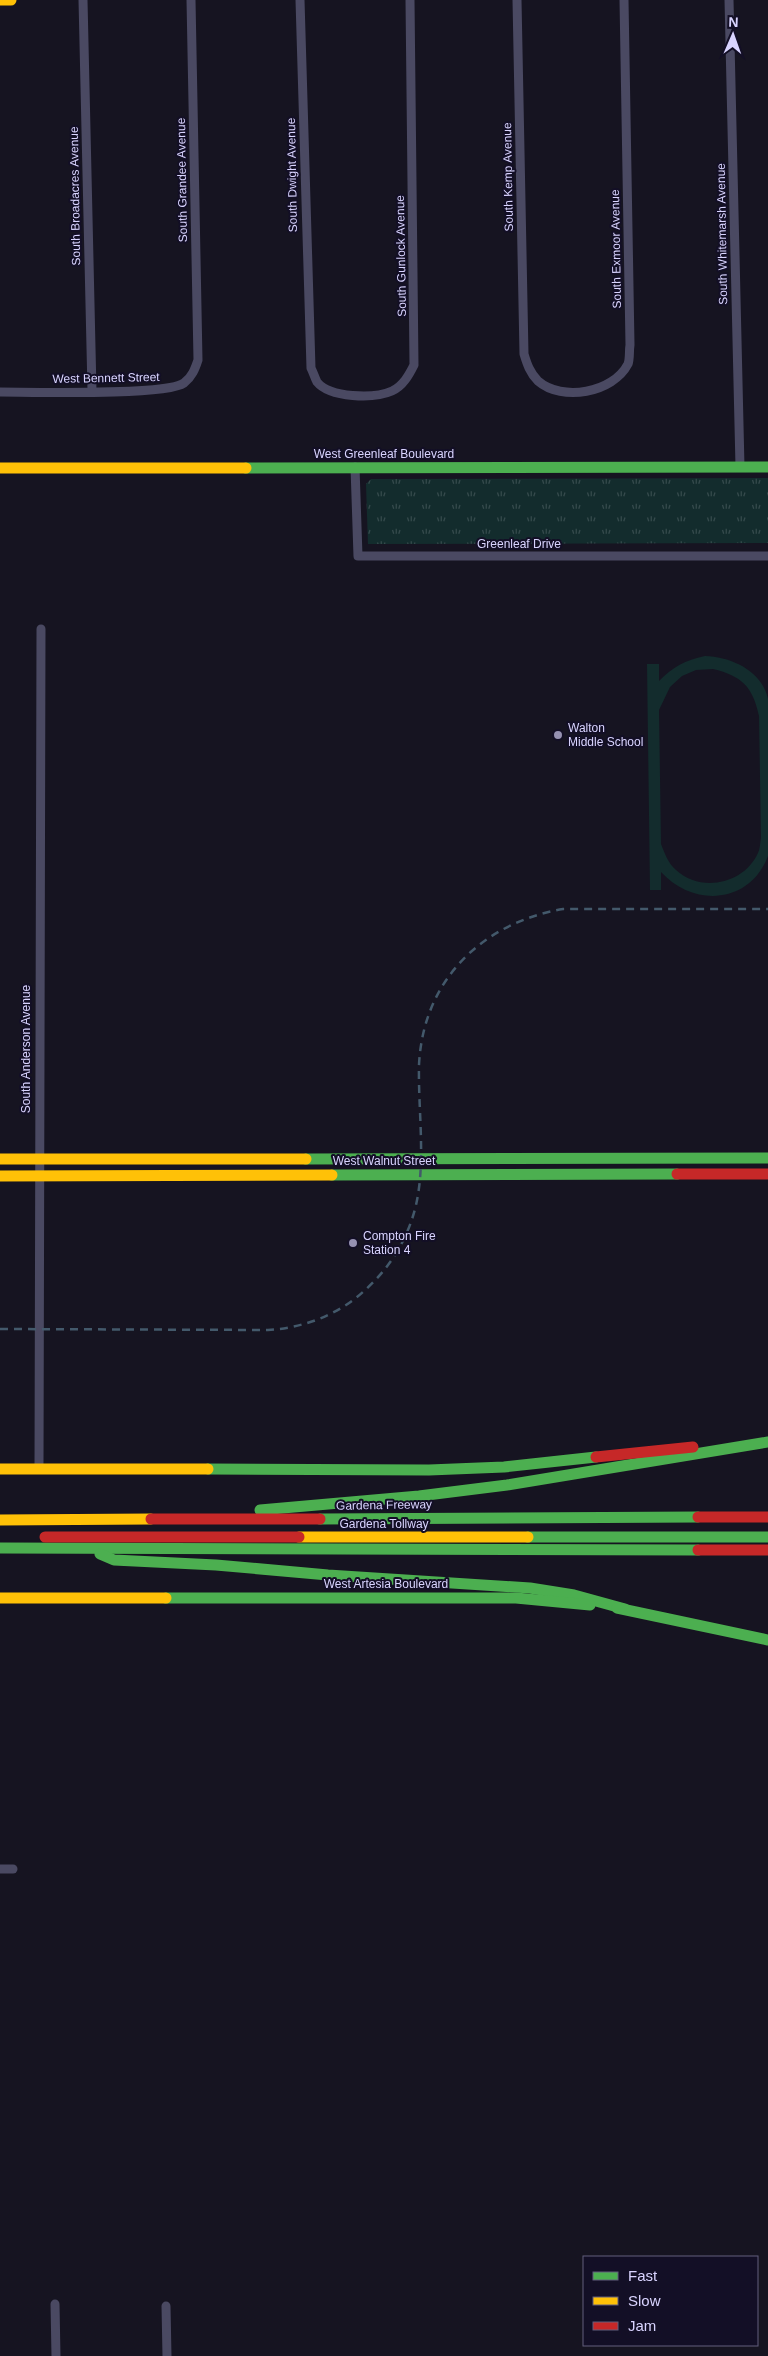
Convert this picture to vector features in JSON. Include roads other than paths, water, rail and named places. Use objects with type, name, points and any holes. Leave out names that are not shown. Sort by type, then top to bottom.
[{"type":"main road","points":[[0,0],[11,0]]},
{"type":"main road","name":"West Greenleaf Boulevard","points":[[0,468],[768,467]]},
{"type":"main road","name":"West Walnut Street","points":[[0,1159],[768,1158]]},
{"type":"main road","name":"West Walnut Street","points":[[0,1176],[768,1174]]},
{"type":"main road","points":[[0,1469],[429,1470],[497,1468],[768,1441]]},
{"type":"main road","points":[[126,1519],[301,1507],[419,1496],[507,1485],[768,1441]]},
{"type":"main road","name":"Gardena Freeway","points":[[0,1520],[768,1517]]},
{"type":"main road","name":"Gardena Tollway","points":[[0,1528],[768,1529]]},
{"type":"main road","name":"Gardena Tollway","points":[[0,1537],[768,1537]]},
{"type":"main road","points":[[0,1548],[768,1550]]},
{"type":"main road","points":[[89,1549],[114,1560],[216,1565],[328,1575],[530,1588],[574,1595],[625,1609]]},
{"type":"main road","name":"West Artesia Boulevard","points":[[0,1598],[516,1598],[625,1609],[768,1640]]},
{"type":"street","name":"South Broadacres Avenue","points":[[82,0],[92,391]]},
{"type":"street","name":"South Grandee Avenue","points":[[191,0],[198,360]]},
{"type":"street","name":"South Dwight Avenue","points":[[300,0],[309,350]]},
{"type":"street","name":"South Gunlock Avenue","points":[[309,350],[311,368],[318,382],[333,393],[378,396],[393,391],[407,379],[414,365],[410,0]]},
{"type":"street","name":"South Kemp Avenue","points":[[517,0],[524,354]]},
{"type":"street","name":"South Exmoor Avenue","points":[[524,354],[529,370],[539,382],[553,390],[574,392],[602,388],[616,380],[628,364],[630,345],[624,0]]},
{"type":"street","name":"South Whitemarsh Avenue","points":[[729,0],[740,467]]},
{"type":"street","name":"West Bennett Street","points":[[0,392],[167,389],[183,384],[193,373],[198,360]]},
{"type":"street","name":"Greenleaf Drive","points":[[355,468],[358,556],[768,556]]},
{"type":"street","name":"South Anderson Avenue","points":[[39,1469],[38,1159],[41,629]]},
{"type":"street","points":[[0,1869],[13,1869]]},
{"type":"street","points":[[55,2304],[56,2356]]},
{"type":"street","points":[[166,2306],[167,2356]]},
{"type":"railway","points":[[0,1329],[268,1330],[307,1323],[343,1307],[364,1291],[390,1263],[403,1241],[413,1218],[421,1171],[419,1065],[423,1034],[432,1007],[445,982],[462,960],[483,942],[507,927],[534,916],[563,909],[768,909]]},
{"type":"place","name":"Walton Middle School","points":[[558,735]]},
{"type":"place","name":"Compton Fire Station 4","points":[[353,1243]]}]
